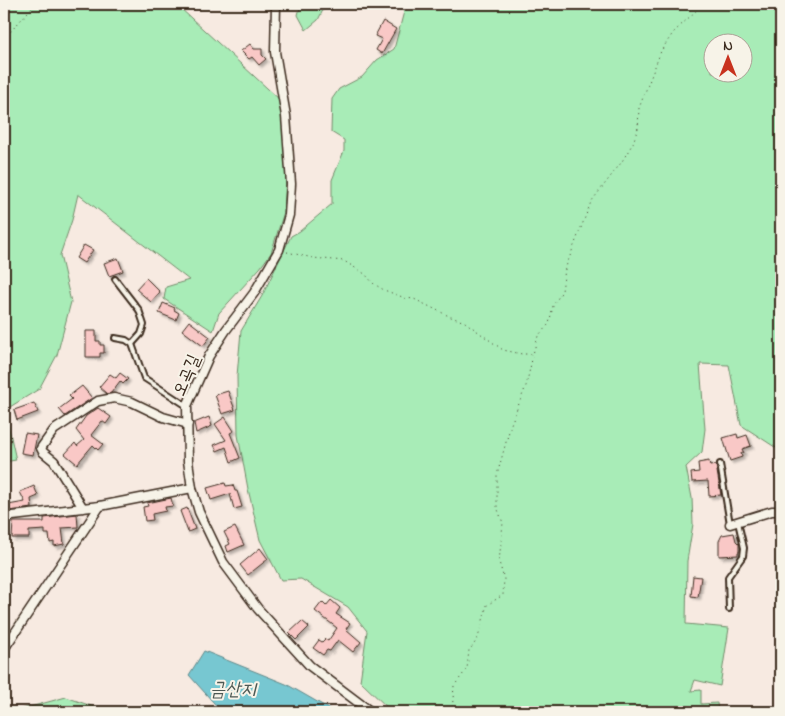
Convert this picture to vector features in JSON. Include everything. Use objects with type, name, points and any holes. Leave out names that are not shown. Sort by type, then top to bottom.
[{"type":"street","name":"오곡길","points":[[276,4],[275,52],[286,116],[291,184],[289,215],[279,250],[254,292],[209,356],[188,406],[188,461],[192,488],[199,512],[223,562],[258,609],[310,666],[372,712]]},
{"type":"street","points":[[83,508],[54,461],[41,448],[54,430],[98,400],[114,398],[132,402],[163,417],[188,424]]},
{"type":"street","points":[[4,517],[100,506],[192,488]]},
{"type":"street","points":[[4,649],[100,506]]},
{"type":"street","points":[[734,523],[772,511],[781,511]]},
{"type":"lane","points":[[115,278],[139,310],[144,325],[141,334],[132,344]]},
{"type":"lane","points":[[115,338],[126,340],[132,344],[144,378],[188,406]]},
{"type":"lane","points":[[720,464],[734,523],[744,548],[743,556],[728,577],[729,609]]},
{"type":"path","points":[[4,39],[35,4]]},
{"type":"path","points":[[375,9],[378,4]]},
{"type":"path","points":[[452,712],[454,686],[467,669],[469,650],[480,634],[487,605],[503,595],[504,579],[499,562],[503,523],[497,507],[497,474],[510,424],[526,386],[538,336],[550,324],[552,306],[562,291],[565,269],[591,202],[621,163],[633,143],[638,128],[639,108],[661,51],[673,34],[703,4]]},
{"type":"path","points":[[279,250],[313,258],[344,261],[365,274],[374,284],[384,290],[405,298],[414,299],[439,312],[465,322],[503,350],[533,354]]},
{"type":"green space","points":[[4,4],[182,4],[179,7],[280,100],[285,139],[286,177],[284,212],[271,253],[260,268],[219,313],[213,331],[164,299],[166,287],[189,280],[78,194],[72,220],[60,255],[71,302],[57,355],[39,389],[5,410],[16,460],[4,462]]},
{"type":"green space","points":[[301,4],[326,4],[318,20],[306,30],[298,15]]},
{"type":"green space","points":[[406,4],[781,4],[781,451],[741,425],[729,365],[700,364],[705,429],[702,452],[686,467],[692,498],[693,524],[687,561],[686,624],[729,628],[720,686],[695,680],[691,691],[701,690],[701,704],[717,703],[718,712],[392,712],[360,681],[367,631],[348,607],[301,579],[281,580],[260,540],[238,435],[237,376],[241,331],[262,296],[291,236],[300,231],[332,204],[332,180],[344,151],[344,140],[331,132],[332,99],[339,89],[362,77],[377,60],[394,49]]},
{"type":"green space","points":[[66,697],[108,712],[12,712]]},
{"type":"water","name":"금산지","points":[[204,651],[286,684],[333,711],[348,712],[222,712],[189,675]]},
{"type":"building","points":[[383,21],[396,29],[382,54],[376,50],[382,39],[375,36]]},
{"type":"building","points":[[250,44],[254,49],[262,49],[262,55],[266,59],[259,65],[252,57],[249,59],[241,51]]},
{"type":"building","points":[[84,245],[93,250],[84,263],[76,258]]},
{"type":"building","points":[[118,258],[123,271],[109,276],[104,263]]},
{"type":"building","points":[[146,278],[160,292],[151,302],[136,289]]},
{"type":"building","points":[[163,303],[175,308],[174,310],[179,313],[176,320],[159,313]]},
{"type":"building","points":[[189,321],[210,337],[203,346],[182,330]]},
{"type":"building","points":[[86,331],[96,331],[96,341],[100,341],[100,345],[104,345],[104,353],[100,353],[100,357],[86,357]]},
{"type":"building","points":[[120,373],[128,379],[123,384],[120,381],[111,393],[107,394],[99,387],[110,374],[116,378]]},
{"type":"building","points":[[82,386],[92,398],[65,416],[59,409],[72,399],[69,396]]},
{"type":"building","points":[[228,391],[235,410],[222,414],[215,395]]},
{"type":"building","points":[[34,403],[38,412],[17,420],[14,410]]},
{"type":"building","points":[[98,408],[111,417],[106,424],[102,421],[91,435],[103,444],[98,450],[93,445],[77,464],[65,454],[75,443],[77,446],[84,440],[76,430],[86,416]]},
{"type":"building","points":[[209,417],[212,426],[196,433],[194,423]]},
{"type":"building","points":[[225,417],[234,431],[230,433],[240,458],[231,462],[226,447],[217,451],[214,445],[226,440],[215,424]]},
{"type":"building","points":[[25,433],[37,435],[33,455],[21,453]]},
{"type":"building","points":[[737,434],[738,438],[747,435],[751,446],[742,449],[744,453],[741,453],[742,457],[730,461],[723,438]]},
{"type":"building","points":[[709,461],[710,466],[716,465],[721,495],[709,496],[708,481],[692,482],[691,473],[699,472],[698,463]]},
{"type":"building","points":[[225,483],[226,486],[233,485],[242,507],[234,509],[230,494],[211,500],[207,488]]},
{"type":"building","points":[[34,486],[38,496],[31,499],[32,508],[9,511],[8,505],[25,502],[20,492]]},
{"type":"building","points":[[171,498],[173,506],[165,507],[166,511],[152,514],[153,520],[145,521],[143,507],[148,506],[147,503]]},
{"type":"building","points":[[187,508],[195,529],[188,532],[180,511]]},
{"type":"building","points":[[77,514],[78,527],[62,528],[64,544],[54,546],[54,542],[50,543],[49,534],[45,534],[45,530],[29,531],[29,538],[12,538],[13,522],[44,522],[44,518]]},
{"type":"building","points":[[235,527],[244,545],[228,552],[226,546],[230,544],[224,532]]},
{"type":"building","points":[[734,533],[739,544],[738,555],[719,556],[719,541],[722,535]]},
{"type":"building","points":[[260,548],[268,559],[248,575],[240,565]]},
{"type":"building","points":[[693,576],[701,577],[698,597],[691,596]]},
{"type":"building","points":[[331,600],[340,608],[336,614],[350,623],[346,629],[361,642],[353,652],[338,640],[330,651],[327,650],[323,655],[313,648],[319,640],[322,642],[325,639],[328,641],[337,628],[315,611],[322,602],[326,606]]},
{"type":"building","points":[[302,621],[309,627],[296,640],[289,633]]}]
